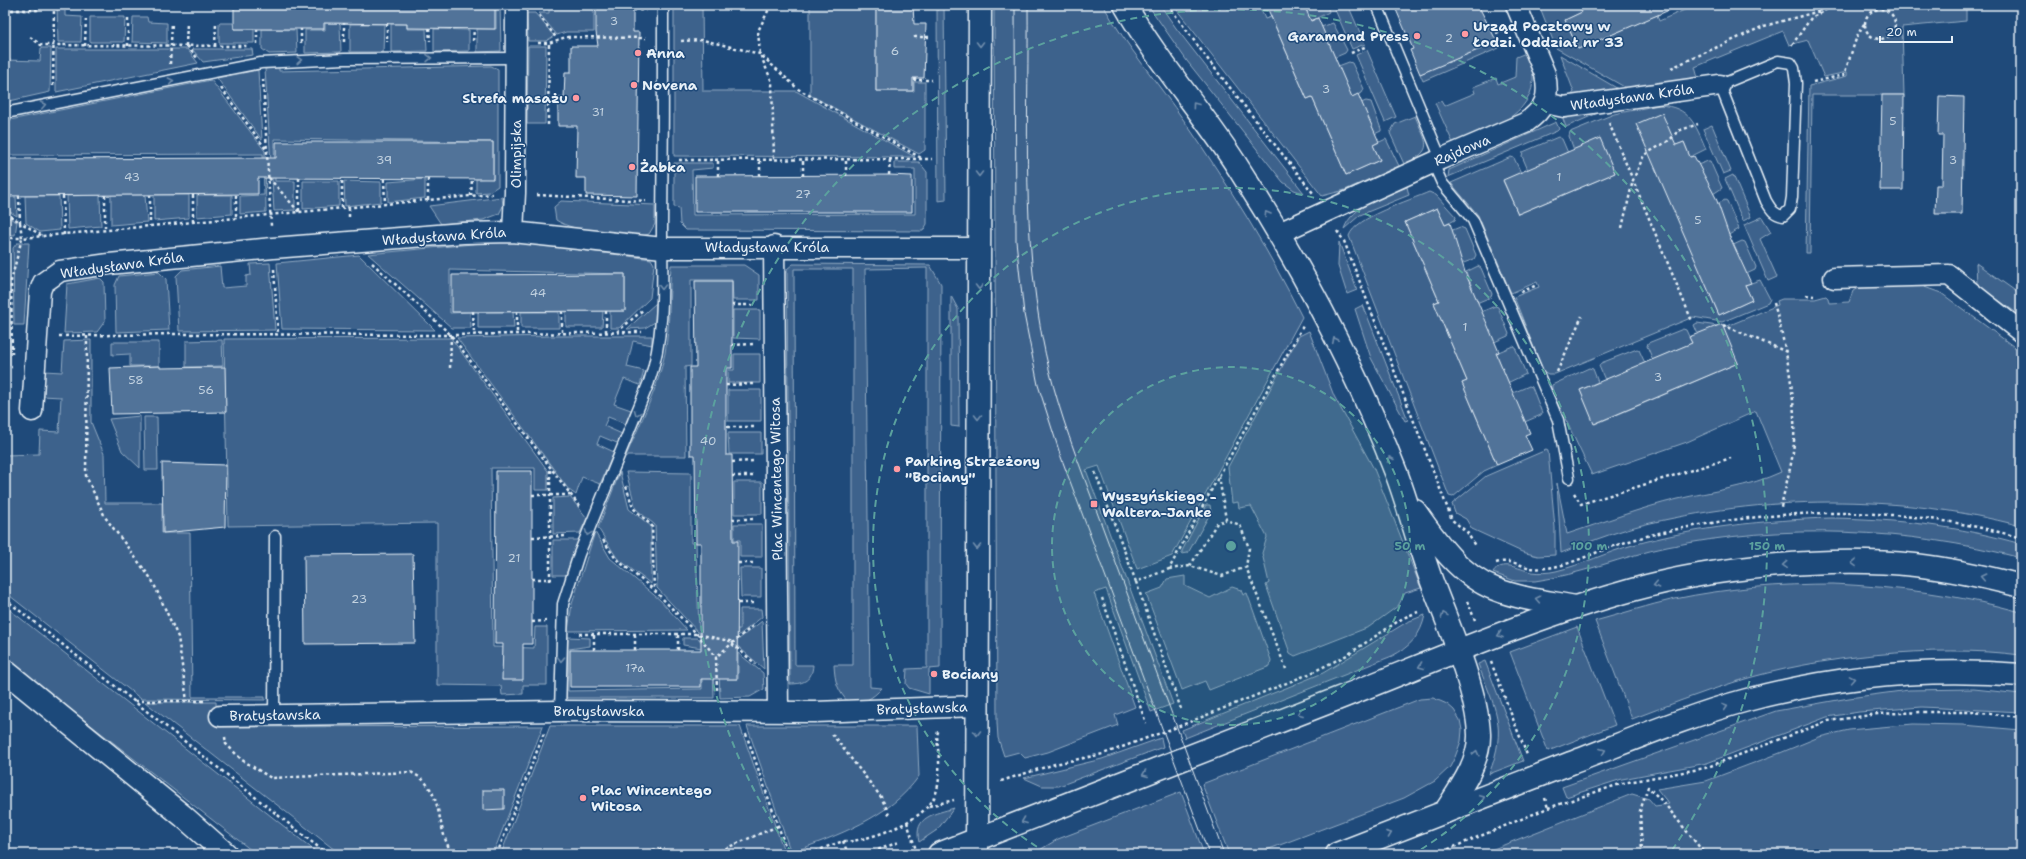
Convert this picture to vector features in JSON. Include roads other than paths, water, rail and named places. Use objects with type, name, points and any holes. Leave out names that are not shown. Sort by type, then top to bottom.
[{"type":"main road","points":[[977,847],[980,5]]},
{"type":"main road","points":[[1125,5],[1238,167],[1279,233],[1358,386],[1404,495],[1419,544],[1458,652],[1477,716],[1479,736],[1477,753],[1470,771],[1445,812]]},
{"type":"main road","points":[[1404,495],[1446,552],[1475,578],[1510,594],[1576,607]]},
{"type":"main road","points":[[939,854],[977,847],[1182,760],[1576,607],[1635,589],[1686,578],[1738,570],[1824,563],[1873,562],[1915,565],[1960,572],[2021,586]]},
{"type":"main road","points":[[5,671],[178,811],[226,854]]},
{"type":"main road","points":[[1346,852],[1445,812],[1699,716],[1746,700],[1796,688],[1892,674],[1943,672],[2021,675]]},
{"type":"street","name":"Olimpijska","points":[[513,232],[516,193],[516,5]]},
{"type":"street","points":[[1516,5],[1545,74],[1548,91],[1545,103]]},
{"type":"street","name":"Władysława Króla","points":[[1545,103],[1564,107],[1720,85]]},
{"type":"street","name":"Rajdowa","points":[[1279,233],[1437,161],[1526,123],[1545,103]]},
{"type":"street","name":"Władysława Króla","points":[[32,412],[40,291],[43,283],[60,271],[109,264],[273,248],[417,236],[513,232],[663,248],[774,246],[979,248]]},
{"type":"street","name":"Plac Wincentego Witosa","points":[[774,246],[778,712]]},
{"type":"street","points":[[1834,278],[1949,275],[2021,332]]},
{"type":"street","name":"Bratysławska","points":[[220,716],[555,711],[815,712],[977,706]]},
{"type":"lane","points":[[555,711],[564,604],[586,536],[618,461],[657,358],[661,332],[663,248],[663,5]]},
{"type":"lane","points":[[1377,5],[1437,161],[1442,183],[1473,220],[1558,420],[1569,478]]},
{"type":"lane","points":[[5,113],[261,63],[516,50]]},
{"type":"lane","points":[[1778,61],[1791,63],[1794,68],[1796,82],[1792,197],[1790,209],[1783,216],[1776,214],[1766,201],[1720,85],[1778,61]]},
{"type":"lane","points":[[274,714],[275,536]]},
{"type":"tram line","points":[[1015,5],[1016,241],[1024,314],[1038,385],[1061,457],[1209,854]]},
{"type":"tram line","points":[[1028,5],[1028,202],[1034,280],[1045,353],[1058,403],[1075,453],[1224,854]]},
{"type":"place","name":"Urząd Pocztowy w Łodzi. Oddział nr 33","points":[[1465,34]]},
{"type":"place","name":"Garamond Press","points":[[1417,36]]},
{"type":"place","name":"Anna","points":[[638,53]]},
{"type":"place","name":"Novena","points":[[634,85]]},
{"type":"place","name":"Strefa masażu","points":[[576,98]]},
{"type":"place","name":"Żabka","points":[[632,167]]},
{"type":"place","name":"Parking Strzeżony \"Bociany\"","points":[[897,469]]},
{"type":"place","name":"Wyszyńskiego - Waltera-Janke","points":[[1094,504]]},
{"type":"place","name":"Bociany","points":[[934,674]]},
{"type":"place","name":"Plac Wincentego Witosa","points":[[583,798]]}]
